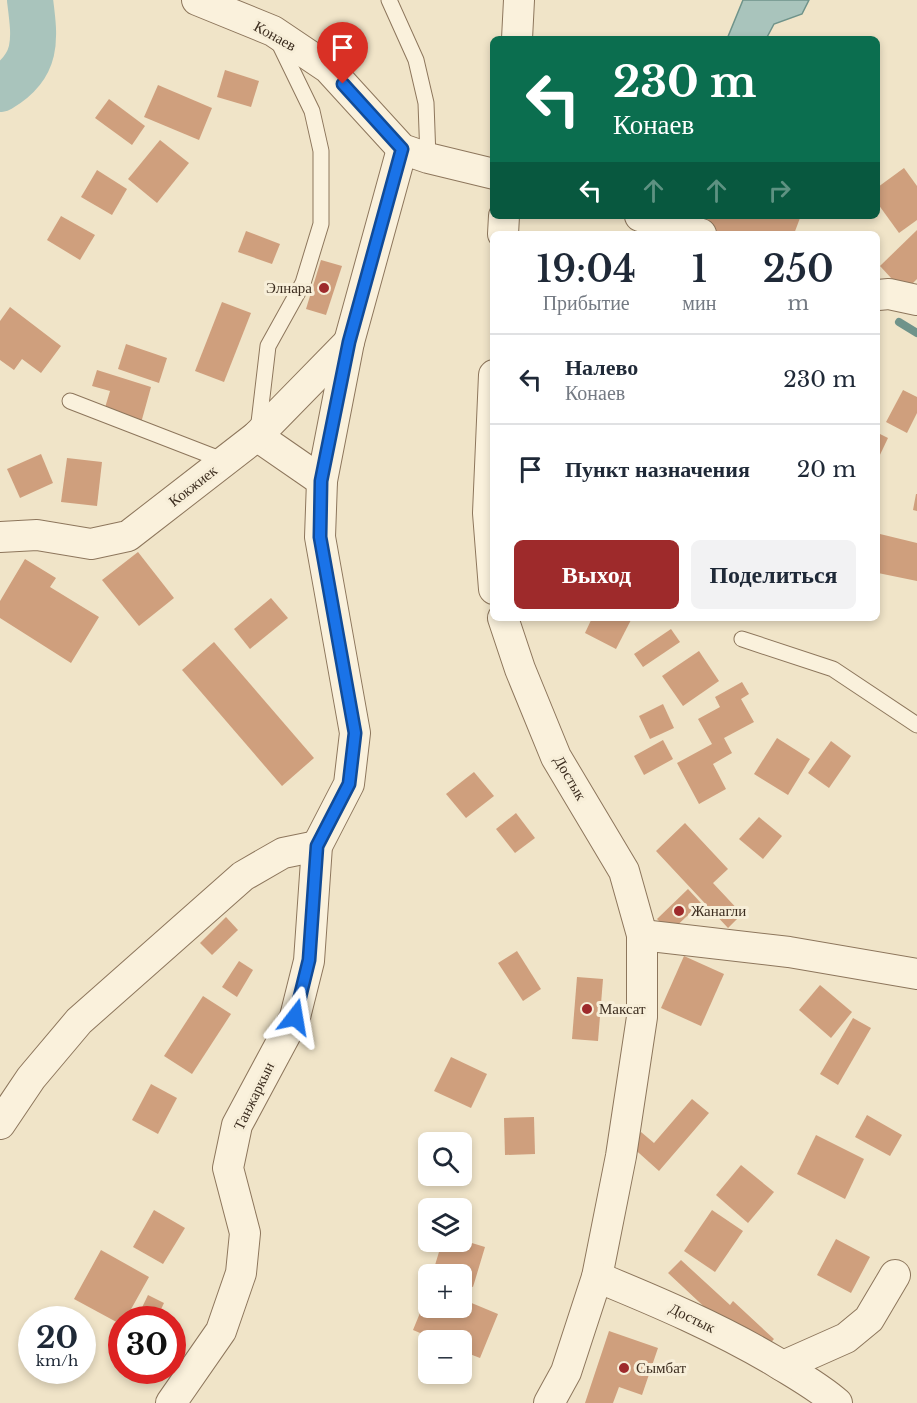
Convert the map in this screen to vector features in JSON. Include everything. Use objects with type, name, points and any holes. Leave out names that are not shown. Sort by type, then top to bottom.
[{"type":"street","name":"Конаев","points":[[198,0],[273,31],[328,68],[415,154]]},
{"type":"street","points":[[517,36],[519,0]]},
{"type":"street","points":[[415,154],[490,173]]},
{"type":"street","name":"Танжаркын","points":[[171,1403],[221,1331],[241,1273],[245,1233],[228,1168],[237,1125],[295,1017],[309,960],[317,846],[349,784],[355,733],[320,537],[321,481],[349,342],[415,154]]},
{"type":"street","points":[[650,219],[691,231]]},
{"type":"street","points":[[880,296],[890,294],[917,300]]},
{"type":"street","name":"Кокжиек","points":[[0,537],[38,535],[91,544],[128,536],[257,436],[349,342]]},
{"type":"street","points":[[257,436],[321,481]]},
{"type":"street","points":[[490,467],[488,513],[490,538]]},
{"type":"street","name":"Достык","points":[[504,621],[520,669],[556,757],[624,871],[642,935],[642,1017],[621,1156],[597,1277],[566,1372],[549,1403]]},
{"type":"street","points":[[0,1124],[31,1078],[79,1021],[243,876],[283,853],[317,846]]},
{"type":"street","points":[[642,935],[789,952],[917,974]]},
{"type":"street","points":[[783,1366],[846,1338],[869,1319],[895,1275]]},
{"type":"street","name":"Достык","points":[[597,1277],[673,1308],[747,1344],[823,1391],[837,1403]]},
{"type":"lane","points":[[389,0],[416,60],[426,103],[415,154]]},
{"type":"lane","points":[[257,436],[267,346],[303,283],[321,224],[321,151],[312,111],[273,31]]},
{"type":"lane","points":[[70,401],[225,460]]},
{"type":"lane","points":[[742,639],[833,669],[917,725]]},
{"type":"water","points":[[743,0],[809,0],[802,14],[774,24],[768,36],[728,36]]},
{"type":"building","points":[[225,70],[259,81],[251,107],[217,97]]},
{"type":"building","points":[[158,85],[212,108],[199,140],[144,117]]},
{"type":"building","points":[[109,99],[145,126],[132,145],[95,118]]},
{"type":"building","points":[[160,140],[189,163],[157,203],[128,179]]},
{"type":"building","points":[[904,168],[917,186],[917,220],[899,233],[880,207],[880,186]]},
{"type":"building","points":[[97,170],[127,189],[112,215],[81,197]]},
{"type":"building","points":[[61,216],[95,235],[80,260],[47,240]]},
{"type":"building","points":[[684,219],[800,219],[795,231],[714,231]]},
{"type":"building","points":[[917,230],[917,279],[904,292],[880,266]]},
{"type":"building","points":[[246,231],[280,244],[272,264],[238,252]]},
{"type":"building","name":"Элнара","points":[[321,260],[342,266],[326,315],[306,309]]},
{"type":"building","points":[[222,302],[251,313],[224,382],[195,371]]},
{"type":"building","points":[[10,307],[61,346],[41,373],[22,359],[14,370],[0,360],[0,321]]},
{"type":"building","points":[[126,344],[167,358],[159,383],[118,369]]},
{"type":"building","points":[[97,370],[151,387],[141,423],[104,411],[110,391],[92,386]]},
{"type":"building","points":[[903,390],[917,397],[917,413],[907,433],[886,422]]},
{"type":"building","points":[[880,434],[888,438],[880,455]]},
{"type":"building","points":[[41,454],[53,483],[20,498],[7,469]]},
{"type":"building","points":[[67,458],[102,462],[97,506],[61,502]]},
{"type":"building","points":[[917,494],[917,511],[913,510]]},
{"type":"building","points":[[880,534],[917,543],[917,581],[880,573]]},
{"type":"building","points":[[138,552],[174,598],[139,626],[102,580]]},
{"type":"building","points":[[25,559],[56,578],[50,587],[99,617],[71,663],[0,618],[0,601]]},
{"type":"building","points":[[271,598],[288,618],[250,649],[234,629]]},
{"type":"building","points":[[591,621],[630,621],[616,649],[585,633]]},
{"type":"building","points":[[671,629],[680,642],[643,667],[634,654]]},
{"type":"building","points":[[214,642],[314,758],[282,786],[182,670]]},
{"type":"building","points":[[699,651],[719,681],[683,706],[662,676]]},
{"type":"building","points":[[742,682],[749,694],[741,699],[754,722],[724,738],[732,753],[713,764],[726,789],[699,804],[677,763],[712,744],[698,719],[720,707],[715,697]]},
{"type":"building","points":[[663,704],[674,728],[650,739],[639,716]]},
{"type":"building","points":[[777,738],[810,759],[788,795],[754,774]]},
{"type":"building","points":[[663,740],[673,759],[644,775],[634,756]]},
{"type":"building","points":[[831,741],[851,756],[829,788],[808,773]]},
{"type":"building","points":[[474,772],[494,796],[466,818],[446,794]]},
{"type":"building","points":[[516,813],[535,838],[515,853],[496,829]]},
{"type":"building","points":[[759,817],[782,836],[763,859],[739,839]]},
{"type":"building","points":[[685,823],[728,869],[713,883],[742,914],[728,928],[656,851]]},
{"type":"building","name":"Жанагли","points":[[688,889],[701,903],[670,932],[657,919]]},
{"type":"building","points":[[226,917],[238,930],[212,955],[200,943]]},
{"type":"building","points":[[517,951],[541,989],[523,1001],[498,963]]},
{"type":"building","points":[[684,956],[724,974],[701,1026],[661,1008]]},
{"type":"building","points":[[239,961],[253,970],[237,997],[222,987]]},
{"type":"building","name":"Максат","points":[[577,977],[603,979],[598,1041],[572,1039]]},
{"type":"building","points":[[820,985],[852,1012],[831,1038],[799,1010]]},
{"type":"building","points":[[203,996],[231,1014],[192,1074],[164,1056]]},
{"type":"building","points":[[853,1018],[871,1028],[838,1085],[820,1074]]},
{"type":"building","points":[[451,1057],[487,1074],[471,1108],[434,1091]]},
{"type":"building","points":[[151,1084],[177,1098],[158,1134],[132,1120]]},
{"type":"building","points":[[692,1099],[709,1113],[659,1171],[630,1145],[641,1132],[654,1143]]},
{"type":"building","points":[[867,1115],[902,1135],[890,1156],[855,1137]]},
{"type":"building","points":[[534,1117],[535,1154],[505,1155],[504,1118]]},
{"type":"building","points":[[816,1135],[864,1159],[845,1199],[797,1174]]},
{"type":"building","points":[[741,1165],[774,1192],[748,1223],[716,1195]]},
{"type":"building","points":[[154,1210],[185,1228],[163,1264],[133,1247]]},
{"type":"building","points":[[712,1210],[743,1231],[715,1272],[684,1251]]},
{"type":"building","points":[[836,1239],[870,1257],[851,1293],[817,1275]]},
{"type":"building","points":[[472,1243],[485,1247],[473,1287],[472,1264],[435,1264],[439,1252],[472,1252]]},
{"type":"building","points":[[101,1250],[149,1277],[133,1306],[108,1306],[108,1317],[96,1311],[96,1306],[87,1306],[74,1299]]},
{"type":"building","points":[[681,1260],[730,1305],[733,1301],[774,1339],[758,1357],[668,1273]]},
{"type":"building","points":[[148,1295],[164,1303],[163,1306],[143,1306]]},
{"type":"building","points":[[472,1303],[498,1314],[480,1358],[472,1355],[472,1330],[418,1330],[418,1332],[413,1330],[418,1318],[472,1318]]},
{"type":"building","name":"Сымбат","points":[[609,1331],[658,1348],[642,1395],[619,1387],[613,1403],[585,1403]]},
{"type":"waterway","points":[[0,89],[22,71],[32,51],[33,27],[30,0]]},
{"type":"waterway","points":[[899,322],[917,333]]},
{"type":"place","name":"Элнара","points":[[324,288]]},
{"type":"place","name":"Жанагли","points":[[679,911]]},
{"type":"place","name":"Максат","points":[[587,1009]]},
{"type":"place","name":"Сымбат","points":[[624,1368]]},
{"type":"route","points":[[295,1017],[309,960],[317,846],[349,784],[355,733],[320,537],[321,481],[349,342],[402,149],[343,84]]}]
